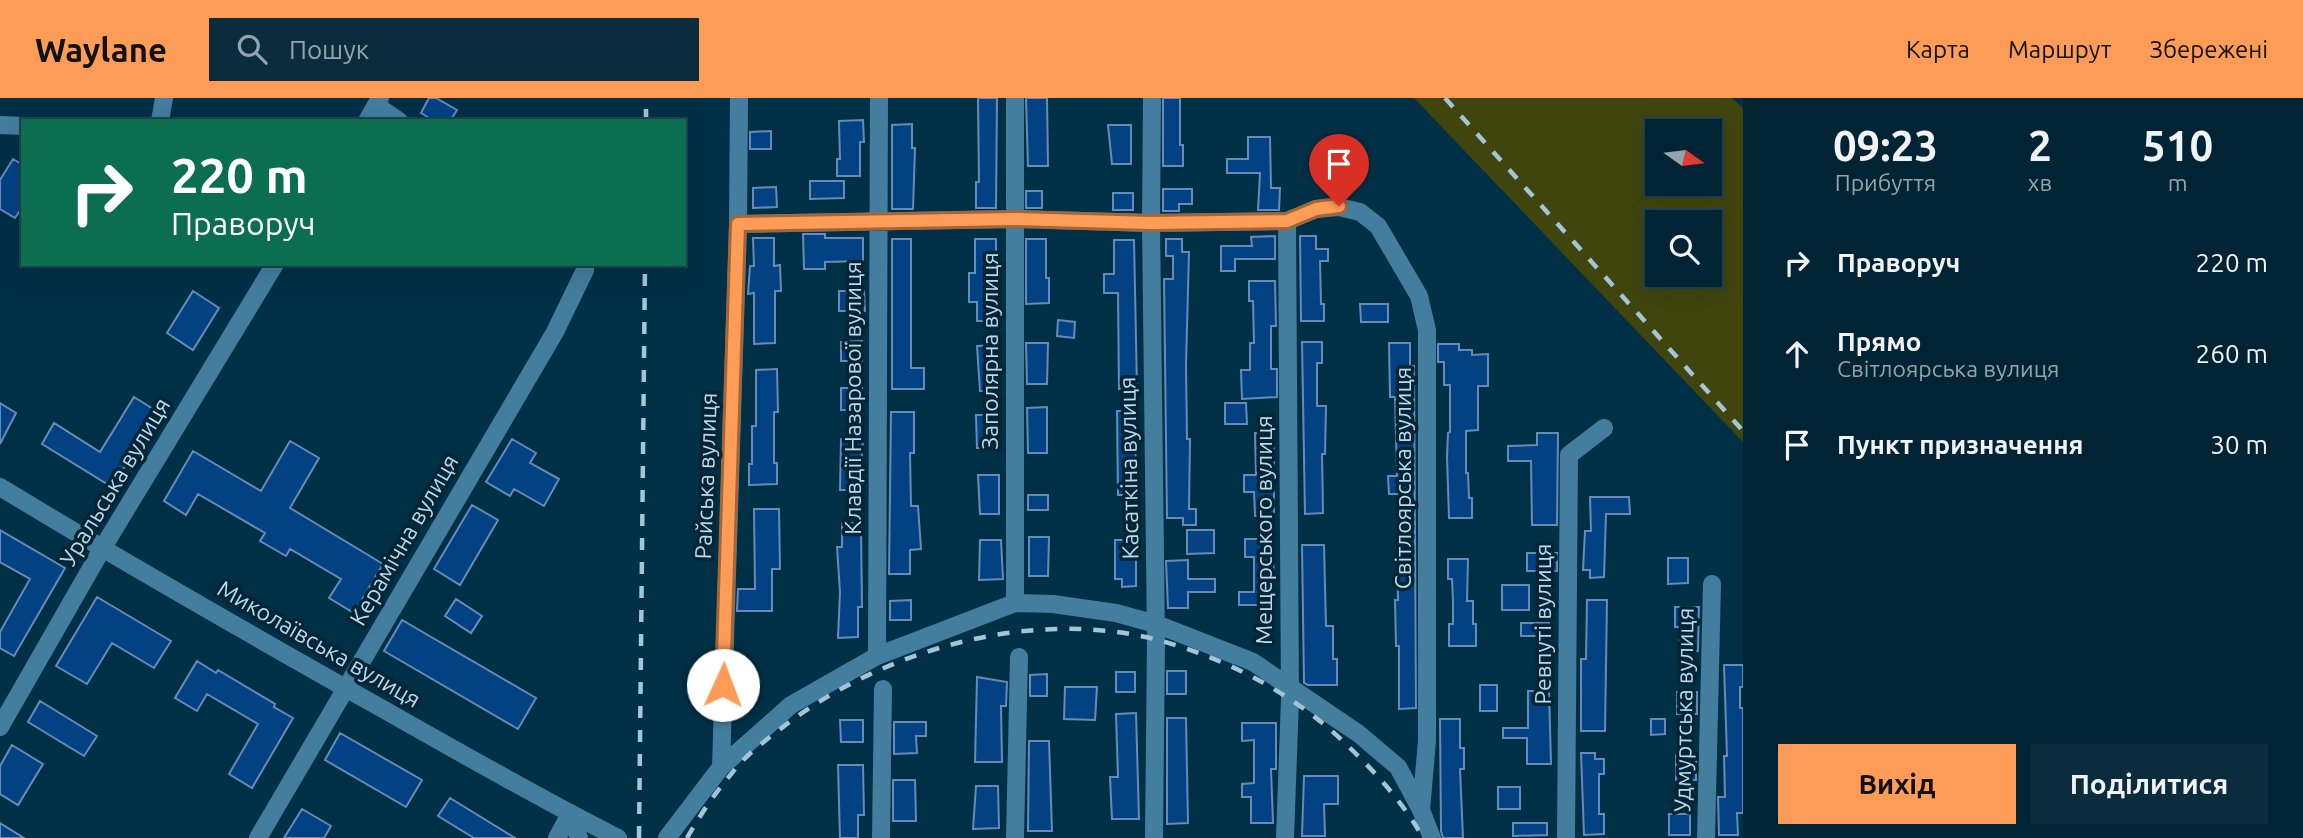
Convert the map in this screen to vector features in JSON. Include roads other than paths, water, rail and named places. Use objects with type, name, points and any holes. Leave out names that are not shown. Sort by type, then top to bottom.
[{"type":"street","points":[[160,119],[164,98]]},
{"type":"street","name":"Райська вулиця","points":[[721,767],[738,224],[738,98]]},
{"type":"street","name":"Клавдії Назарової вулиця","points":[[877,656],[879,98]]},
{"type":"street","name":"Заполярна вулиця","points":[[1015,98],[1015,603]]},
{"type":"street","name":"Касаткіна вулиця","points":[[1152,98],[1156,624],[1154,838]]},
{"type":"street","points":[[375,108],[395,119]]},
{"type":"street","points":[[0,125],[21,125]]},
{"type":"street","name":"Світлоярська вулиця","points":[[1287,221],[1316,209],[1339,206],[1360,212],[1378,226],[1419,296],[1427,330],[1427,740],[1421,810],[1432,838]]},
{"type":"street","points":[[738,224],[1014,219],[1151,223],[1287,221]]},
{"type":"street","name":"Мещерського вулиця","points":[[1285,838],[1289,684],[1287,221]]},
{"type":"street","name":"Уральська вулиця","points":[[0,727],[102,550],[274,266]]},
{"type":"street","name":"Керамічна вулиця","points":[[258,838],[555,332],[586,270],[585,266]]},
{"type":"street","name":"Ревпуті вулиця","points":[[1566,838],[1569,455],[1604,428]]},
{"type":"street","name":"Миколаївська вулиця","points":[[0,486],[102,550],[570,814],[618,838]]},
{"type":"street","name":"Удмуртська вулиця","points":[[1706,838],[1712,584]]},
{"type":"street","points":[[667,838],[721,767],[791,705],[877,656],[1015,603],[1053,604],[1116,613],[1156,624],[1254,662],[1359,734],[1398,767],[1421,810]]},
{"type":"street","points":[[1015,838],[1019,657]]},
{"type":"street","points":[[881,838],[883,689]]},
{"type":"street","points":[[557,838],[570,814]]},
{"type":"street","points":[[570,814],[579,838]]},
{"type":"railway","points":[[646,98],[646,119]]},
{"type":"railway","points":[[1445,98],[1743,431]]},
{"type":"railway","points":[[639,838],[645,266]]},
{"type":"railway","points":[[687,838],[714,796],[742,761],[819,702],[863,678],[910,658],[959,643],[1009,633],[1059,629],[1109,631],[1158,640],[1211,658],[1261,682],[1308,712],[1350,748],[1390,790],[1423,838]]}]
